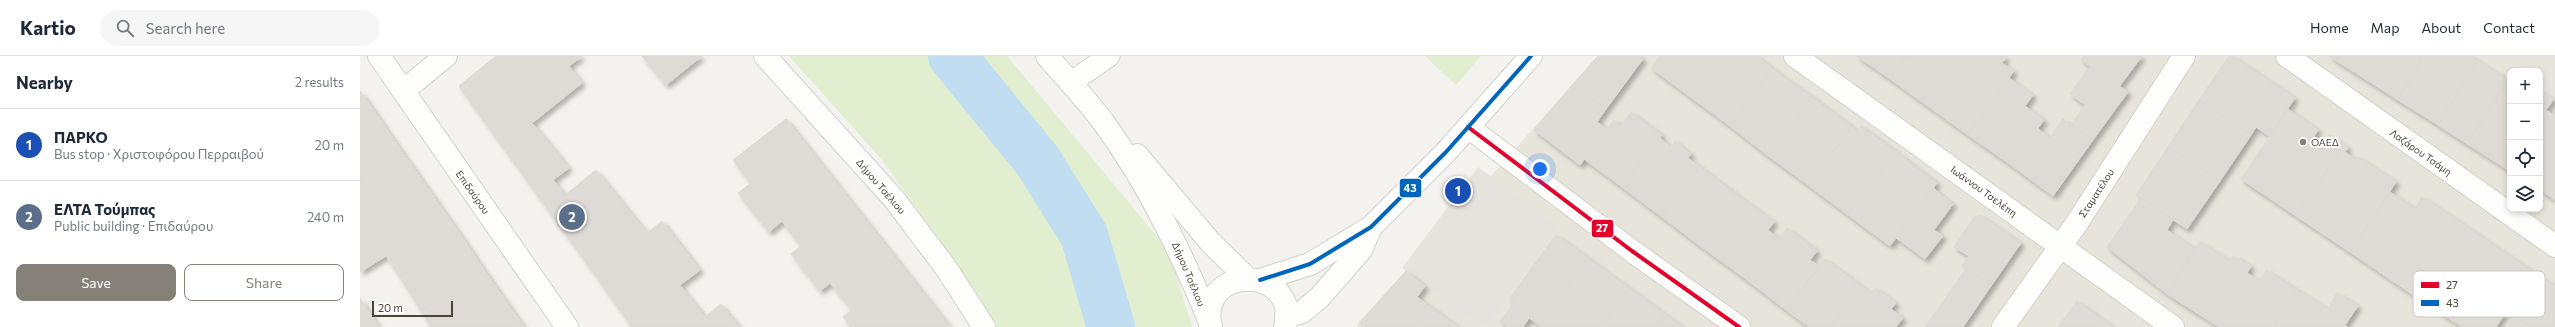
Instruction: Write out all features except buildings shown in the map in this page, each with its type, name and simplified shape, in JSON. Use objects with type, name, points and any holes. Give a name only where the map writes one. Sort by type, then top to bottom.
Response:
[{"type":"street","name":"Επιδαύρου","points":[[379,56],[566,327]]},
{"type":"street","points":[[403,91],[446,56]]},
{"type":"street","name":"Δήμου Τσέλιου","points":[[765,56],[894,199],[946,268],[984,327]]},
{"type":"street","name":"Δήμου Τσέλιου","points":[[1047,56],[1103,122],[1137,155],[1210,243],[1253,279],[1271,286],[1279,294],[1285,305],[1286,324]]},
{"type":"street","points":[[1070,83],[1109,56]]},
{"type":"street","points":[[1211,326],[1210,312],[1218,293],[1228,284],[1310,264],[1371,227],[1468,127],[1531,56]]},
{"type":"street","name":"Ιωάννου Τσελέπη","points":[[1794,56],[2173,327]]},
{"type":"street","name":"Σταματέλου","points":[[2003,327],[2061,247],[2184,56]]},
{"type":"street","name":"Λαζάρου Τσάμη","points":[[2287,56],[2555,246]]},
{"type":"street","name":"Δήμου Τσέλιου","points":[[1103,122],[1167,225],[1191,277],[1211,326]]},
{"type":"street","points":[[1468,127],[1632,251],[1739,327]]},
{"type":"street","points":[[1286,324],[1320,298],[1361,250],[1371,227]]},
{"type":"shaded area","points":[[1598,56],[2555,56],[2555,327],[1356,327]]},
{"type":"shaded area","points":[[1478,167],[1559,228],[1484,327],[1402,268]]},
{"type":"green space","points":[[789,56],[1007,56],[1169,251],[1192,327],[997,327],[978,295],[883,161]]},
{"type":"green space","points":[[1425,56],[1481,56],[1456,85]]},
{"type":"waterway","points":[[952,56],[1037,160],[1084,235],[1111,327]]},
{"type":"transit line","name":"43","points":[[1260,280],[1310,264],[1371,227],[1446,152],[1531,56]]},
{"type":"transit line","name":"27","points":[[1468,127],[1632,251],[1739,327]]},
{"type":"place","name":"ΟΑΕΔ","points":[[2303,142]]},
{"type":"place","name":"ΠΑΡΚΟ","points":[[1458,191]]},
{"type":"place","name":"ΕΛΤΑ Τούμπας","points":[[572,217]]}]
